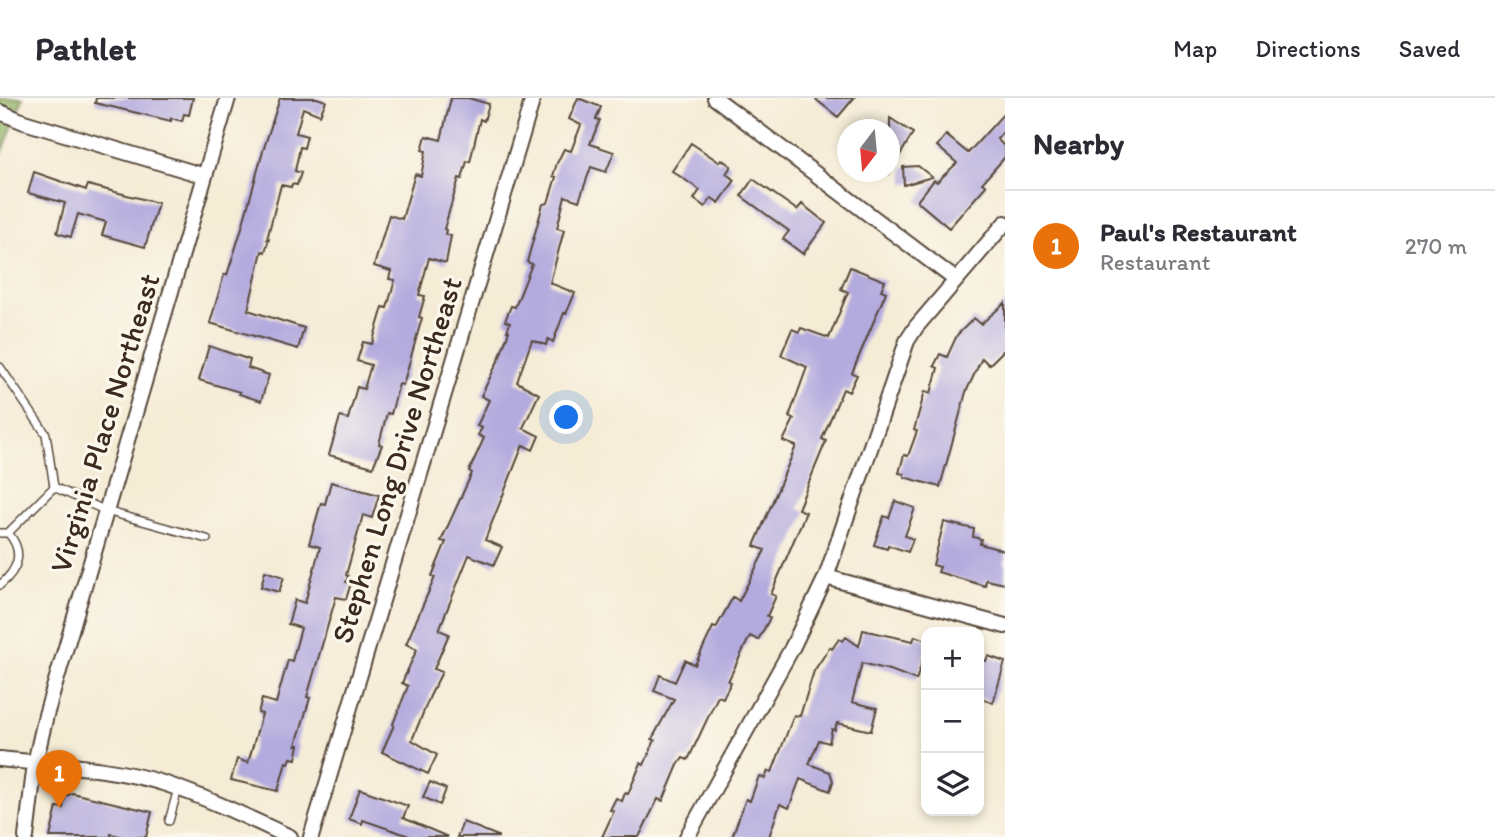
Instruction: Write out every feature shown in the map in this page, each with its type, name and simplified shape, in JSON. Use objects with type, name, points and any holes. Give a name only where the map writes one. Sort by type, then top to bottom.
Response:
[{"type":"street","name":"Virginia Place Northeast","points":[[26,837],[34,763],[46,715],[228,98]]},
{"type":"street","name":"Stephen Long Drive Northeast","points":[[311,837],[533,98]]},
{"type":"street","points":[[715,98],[956,280]]},
{"type":"street","points":[[0,112],[24,122],[205,176]]},
{"type":"street","points":[[687,837],[792,648],[826,577],[907,341],[1005,223]]},
{"type":"street","points":[[826,577],[1005,626]]},
{"type":"street","points":[[0,759],[108,771],[178,789],[209,800],[290,837]]},
{"type":"lane","points":[[0,367],[46,434],[54,487]]},
{"type":"lane","points":[[54,487],[106,511],[207,539]]},
{"type":"lane","points":[[0,585],[14,572],[19,556],[16,544],[4,533],[54,487]]},
{"type":"lane","points":[[169,821],[178,789]]},
{"type":"green space","points":[[0,98],[23,98],[0,159]]},
{"type":"building","points":[[96,98],[193,98],[189,115],[184,114],[182,121],[171,118],[171,121],[95,103]]},
{"type":"building","points":[[280,98],[317,98],[326,101],[320,115],[303,108],[296,133],[307,136],[304,148],[300,147],[295,171],[301,173],[297,185],[281,185],[269,239],[265,252],[262,251],[248,310],[304,328],[298,349],[210,323],[241,231]]},
{"type":"building","points":[[451,98],[468,98],[489,104],[484,121],[480,119],[470,162],[467,161],[462,179],[459,178],[444,229],[445,234],[451,236],[446,263],[429,258],[419,295],[425,296],[419,317],[422,318],[403,385],[399,384],[391,414],[387,413],[379,444],[382,445],[373,467],[329,455],[340,417],[348,419],[357,387],[364,389],[371,365],[357,361],[363,342],[372,344],[383,307],[387,308],[395,280],[389,279],[391,271],[374,266],[389,215],[402,219],[415,174],[421,176],[426,151],[422,150],[426,136],[441,140]]},
{"type":"building","points":[[578,98],[601,107],[596,119],[600,120],[590,144],[614,152],[606,172],[591,167],[579,201],[565,196],[557,228],[564,230],[550,283],[575,293],[553,342],[548,339],[546,345],[532,340],[517,382],[539,394],[523,428],[539,436],[533,450],[523,445],[485,540],[502,547],[494,565],[469,555],[439,630],[449,634],[434,669],[442,672],[412,740],[437,755],[428,774],[382,752],[408,686],[402,683],[417,649],[406,644],[435,577],[432,576],[446,542],[441,541],[472,473],[469,471],[484,438],[478,435],[482,428],[477,426],[489,400],[481,396],[509,331],[510,323],[505,321],[511,306],[515,307],[532,264],[527,262],[543,204],[548,203],[556,177],[553,176],[557,163],[564,149],[571,151],[581,125],[569,119]]},
{"type":"building","points":[[814,98],[854,98],[838,117]]},
{"type":"building","points":[[1005,112],[1005,130],[997,139],[1005,147],[1005,157],[982,183],[986,186],[949,228],[917,201],[934,180],[937,182],[957,163],[937,146],[946,135],[968,153]]},
{"type":"building","points":[[900,125],[913,133],[900,155]]},
{"type":"building","points":[[691,143],[719,162],[721,159],[731,166],[726,174],[735,180],[719,203],[712,198],[705,207],[694,199],[700,190],[672,171]]},
{"type":"building","points":[[918,166],[932,177],[904,185],[903,167]]},
{"type":"building","points":[[34,172],[86,190],[88,185],[158,203],[145,247],[102,235],[106,222],[78,214],[71,237],[57,233],[65,203],[28,193]]},
{"type":"building","points":[[753,179],[797,210],[802,204],[826,223],[803,254],[783,239],[789,231],[741,196]]},
{"type":"building","points":[[850,267],[885,281],[881,290],[886,292],[852,373],[857,375],[849,392],[843,389],[822,439],[826,441],[798,509],[806,512],[771,594],[776,596],[767,616],[770,618],[758,640],[750,636],[728,681],[731,682],[723,698],[718,696],[688,760],[683,758],[678,765],[663,801],[658,799],[639,837],[602,837],[614,811],[610,810],[616,798],[622,801],[625,793],[628,794],[641,763],[644,765],[655,740],[652,739],[674,699],[654,691],[660,675],[675,682],[685,660],[695,665],[713,627],[716,628],[733,597],[739,601],[765,550],[754,546],[796,446],[783,441],[794,419],[789,417],[807,367],[781,355],[792,329],[799,332],[801,328],[829,338],[848,292],[841,289]]},
{"type":"building","points":[[1005,303],[1005,349],[989,365],[982,358],[966,392],[940,487],[904,477],[904,474],[899,473],[904,455],[908,456],[917,431],[914,430],[925,391],[931,393],[938,368],[934,366],[940,354],[947,357],[957,335],[974,318],[981,324]]},
{"type":"building","points":[[209,346],[250,360],[248,368],[269,375],[261,401],[199,380]]},
{"type":"building","points":[[331,482],[379,495],[372,518],[363,515],[346,575],[346,582],[351,583],[346,599],[336,597],[307,697],[310,698],[296,745],[299,745],[296,759],[291,758],[289,763],[286,762],[278,791],[231,780],[237,759],[248,763],[262,714],[258,713],[262,699],[276,703],[288,660],[292,661],[301,628],[288,624],[295,600],[305,603],[320,547],[309,544],[321,503],[325,504]]},
{"type":"building","points":[[895,501],[915,508],[905,536],[913,539],[908,552],[888,545],[887,549],[874,545],[884,516],[889,518]]},
{"type":"building","points":[[944,522],[974,529],[973,537],[981,539],[980,544],[1005,551],[1005,584],[986,580],[985,586],[938,572],[940,567],[933,565]]},
{"type":"building","points":[[265,571],[284,577],[279,592],[261,587]]},
{"type":"building","points":[[863,630],[913,641],[915,636],[921,638],[921,666],[916,680],[862,663],[852,702],[877,708],[871,731],[837,723],[835,730],[832,729],[829,743],[819,740],[809,764],[830,772],[833,781],[830,791],[800,779],[789,808],[780,804],[769,837],[732,837],[746,799],[750,801],[759,776],[765,778],[768,771],[772,772],[794,715],[800,716],[814,671],[830,647],[832,649],[839,639],[843,641],[846,637],[859,646]]},
{"type":"building","points":[[988,656],[1005,662],[993,703],[984,699],[984,660]]},
{"type":"building","points":[[430,782],[446,789],[440,805],[423,797]]},
{"type":"building","points":[[360,789],[408,806],[403,818],[448,837],[412,837],[363,820],[362,824],[349,819]]},
{"type":"building","points":[[72,793],[152,812],[146,837],[111,834],[111,837],[50,837],[57,807],[63,808],[65,797]]},
{"type":"building","points":[[463,822],[498,836],[498,837],[457,837]]},
{"type":"place","name":"Paul's Restaurant","points":[[59,808]]}]
